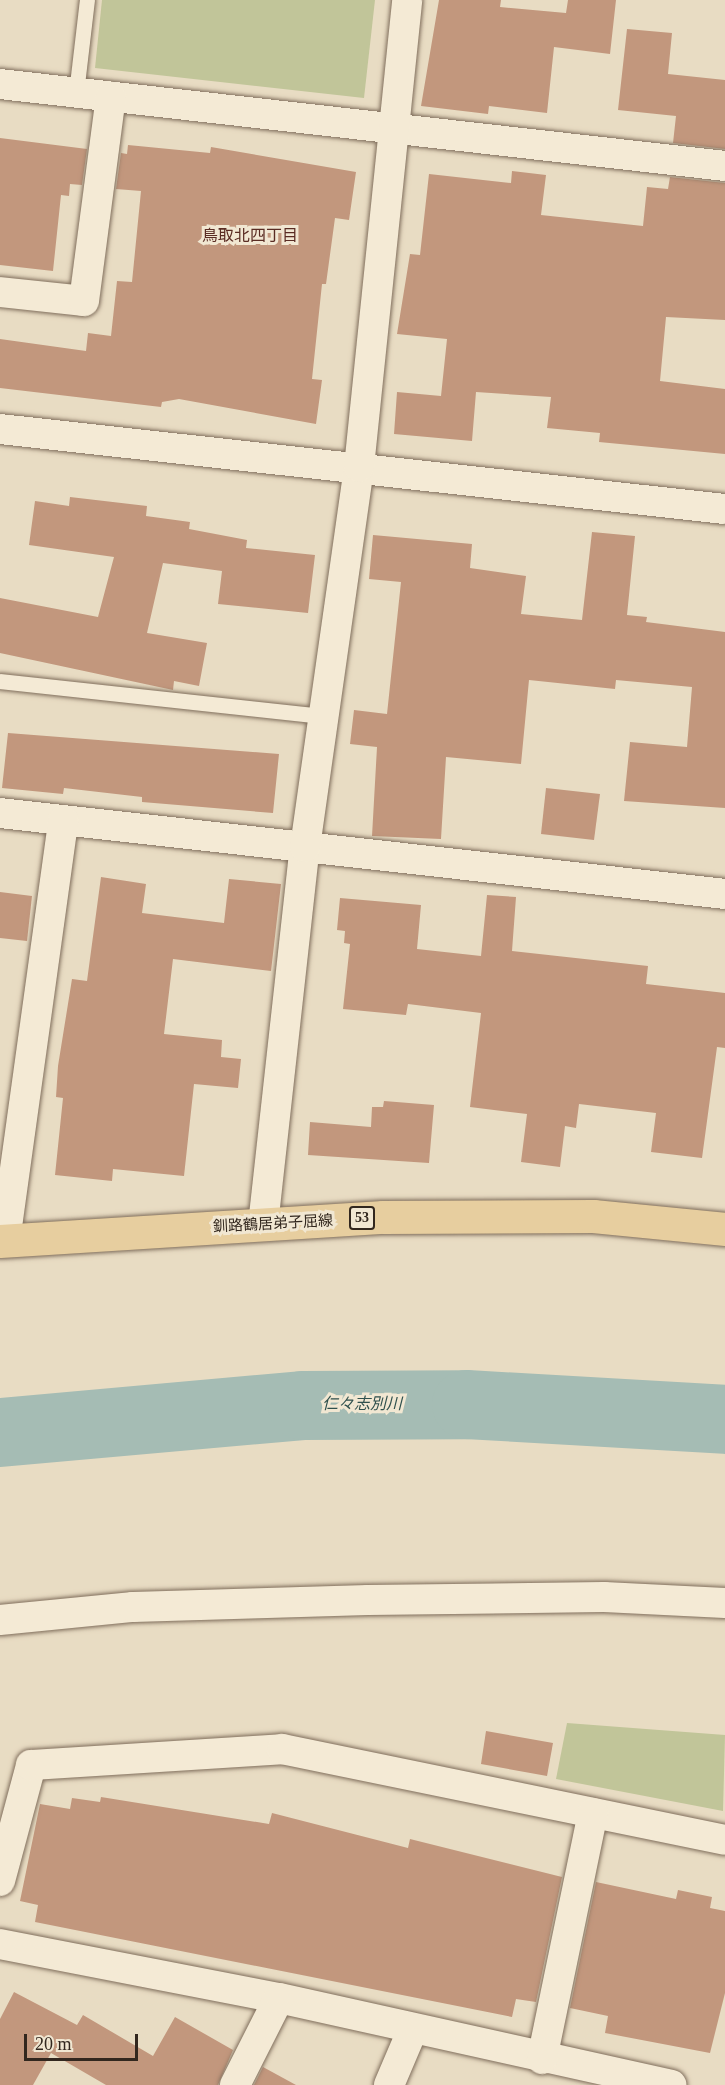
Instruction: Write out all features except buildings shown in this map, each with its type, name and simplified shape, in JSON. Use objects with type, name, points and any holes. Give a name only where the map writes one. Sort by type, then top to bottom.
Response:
[{"type":"main road","name":"釧路鶴居弟子屈線","points":[[2,1241],[383,1217],[593,1216],[725,1228]]},
{"type":"street","points":[[263,1225],[305,847],[359,467],[407,0]]},
{"type":"street","points":[[0,84],[725,166]]},
{"type":"street","points":[[0,291],[84,301],[111,97]]},
{"type":"street","points":[[0,429],[725,509]]},
{"type":"street","points":[[0,813],[725,894]]},
{"type":"street","points":[[2,1241],[63,821]]},
{"type":"street","points":[[0,1620],[133,1607],[368,1600],[604,1597],[725,1603]]},
{"type":"street","points":[[0,1881],[32,1765],[282,1749],[725,1840]]},
{"type":"street","points":[[542,2059],[593,1813]]},
{"type":"street","points":[[0,1944],[279,1998],[412,2031],[671,2085]]},
{"type":"street","points":[[235,2085],[279,1998]]},
{"type":"street","points":[[389,2085],[412,2031]]},
{"type":"lane","points":[[76,93],[87,0]]},
{"type":"lane","points":[[0,681],[324,717]]},
{"type":"green space","points":[[102,0],[375,0],[364,98],[95,68]]},
{"type":"green space","points":[[567,1723],[725,1735],[723,1811],[556,1779]]},
{"type":"waterway","name":"仁々志別川","points":[[0,1432],[302,1405],[466,1404],[725,1419]]},
{"type":"district","name":"鳥取北四丁目","points":[[250,236]]}]
